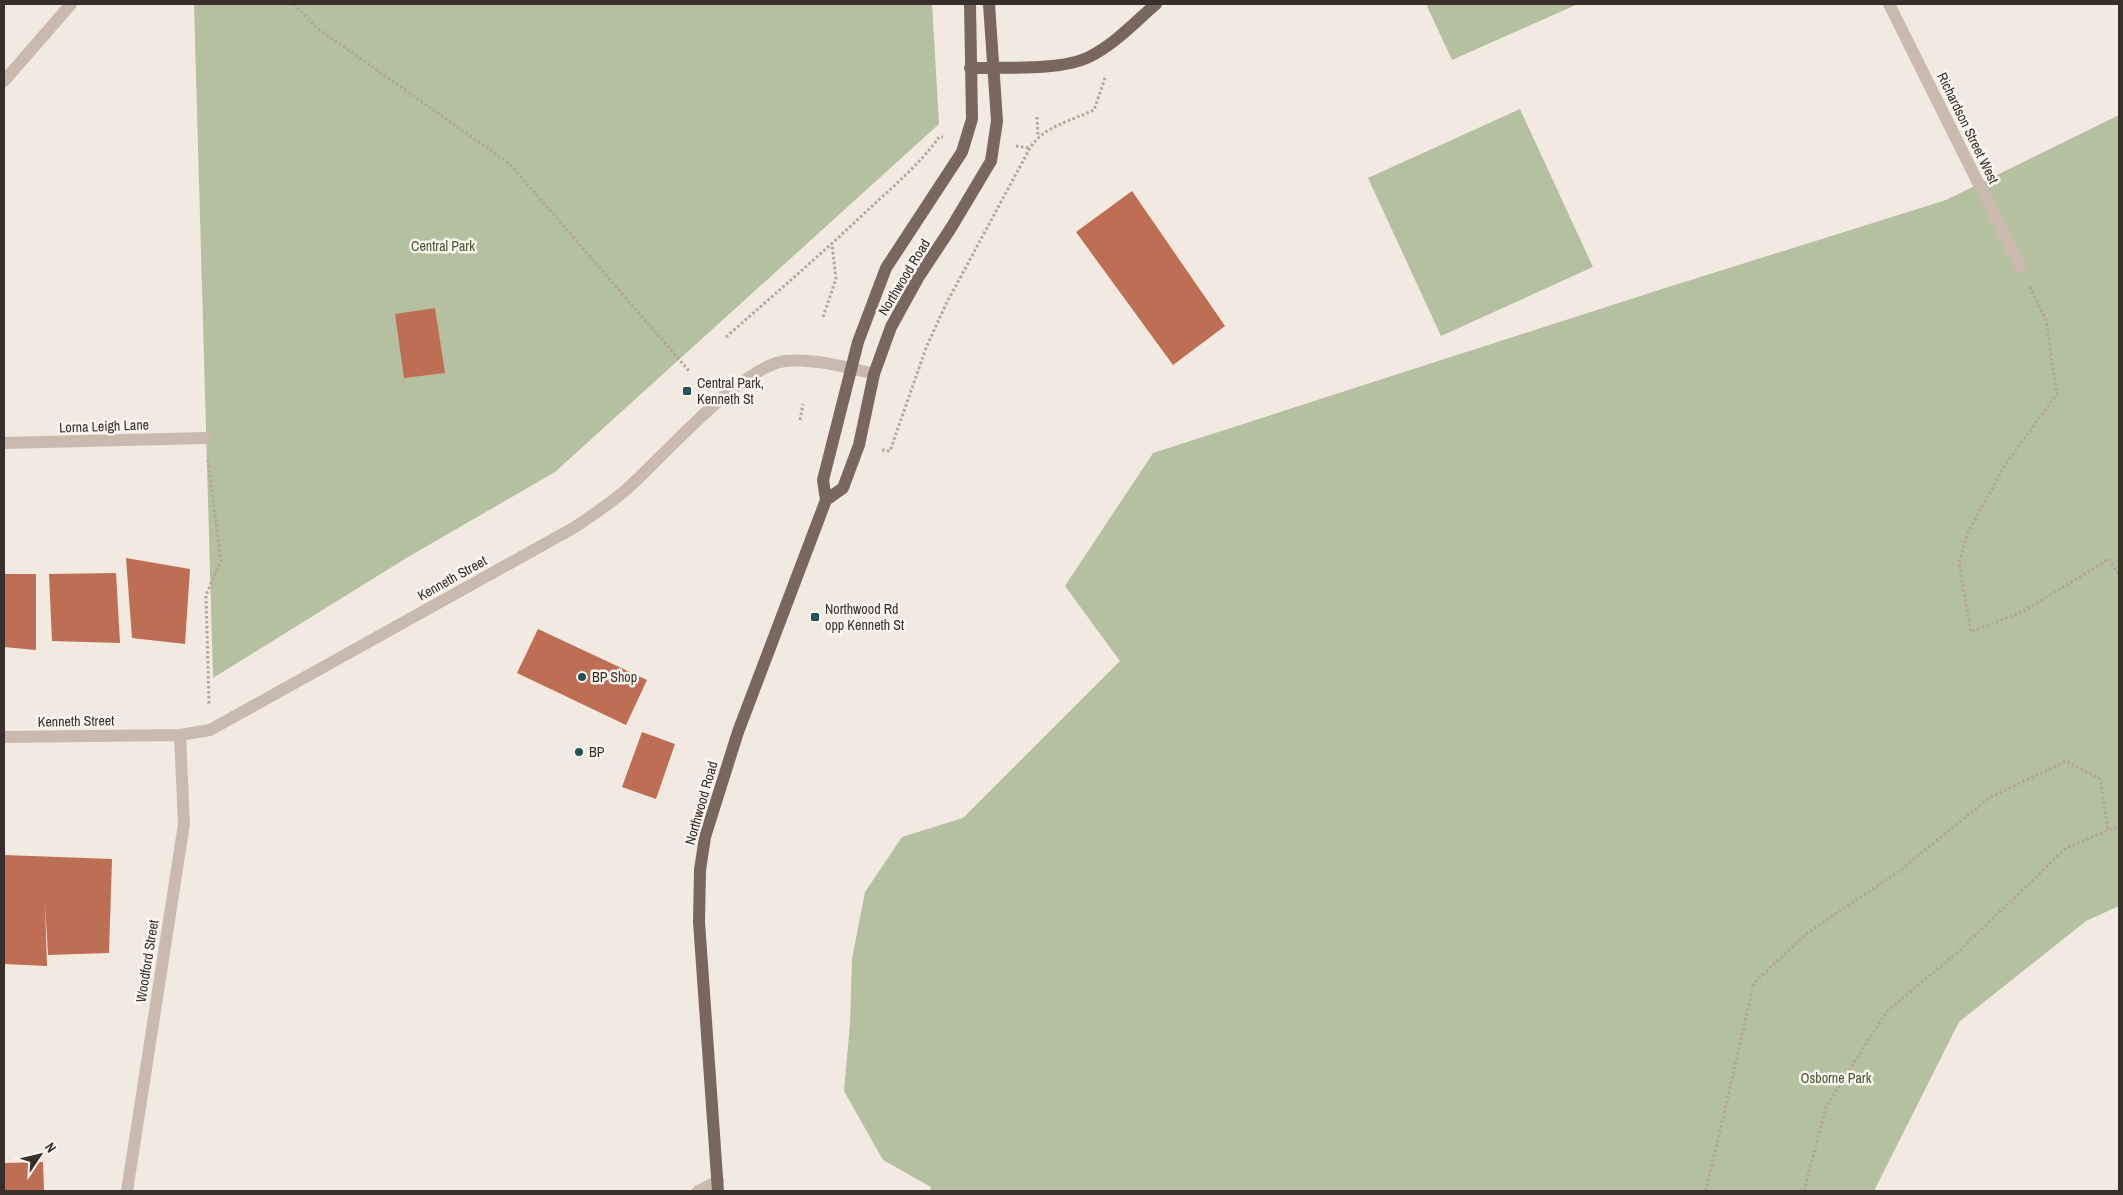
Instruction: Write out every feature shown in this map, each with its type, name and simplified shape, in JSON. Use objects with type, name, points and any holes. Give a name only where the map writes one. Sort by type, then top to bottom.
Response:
[{"type":"main road","name":"Northwood Road","points":[[718,1186],[699,922],[700,870],[705,837],[738,732],[826,500],[823,480],[858,342],[886,268],[962,152],[972,120],[970,4]]},
{"type":"main road","name":"Northwood Road","points":[[826,500],[843,488],[859,445],[874,374],[891,327],[918,278],[952,228],[990,161],[997,121],[989,4]]},
{"type":"main road","points":[[970,68],[1072,63],[1089,57],[1119,37],[1156,4]]},
{"type":"street","points":[[4,81],[71,4]]},
{"type":"street","name":"Richardson Street West","points":[[1889,4],[2020,266]]},
{"type":"street","name":"Kenneth Street","points":[[4,737],[180,734],[210,730],[575,527],[600,511],[626,490],[724,397],[748,377],[767,366],[802,360],[852,368],[874,374]]},
{"type":"street","name":"Lorna Leigh Lane","points":[[4,444],[205,438]]},
{"type":"street","name":"Woodford Street","points":[[127,1191],[184,824],[180,734]]},
{"type":"street","points":[[698,1191],[718,1186]]},
{"type":"path","points":[[294,4],[317,28],[510,164],[689,371]]},
{"type":"path","points":[[890,452],[926,348],[946,304],[1030,148],[1038,136],[1050,128],[1094,110],[1099,94]]},
{"type":"path","points":[[1037,117],[1038,136]]},
{"type":"path","points":[[726,336],[832,244],[930,150],[939,137]]},
{"type":"path","points":[[1016,146],[1030,148]]},
{"type":"path","points":[[823,317],[836,279],[832,244]]},
{"type":"path","points":[[2020,266],[2046,320],[2057,394],[2007,462],[1968,532],[1959,563],[1971,632],[2022,612],[2108,559],[2119,574]]},
{"type":"path","points":[[800,420],[803,404]]},
{"type":"path","points":[[205,438],[221,560],[206,595],[210,730]]},
{"type":"path","points":[[1706,1191],[1754,983],[1806,934],[1898,872],[1988,798],[2066,761],[2100,779],[2108,831]]},
{"type":"path","points":[[1804,1191],[1826,1107],[1887,1011],[1957,953],[2066,848],[2119,826]]},
{"type":"green space","name":"Central Park","points":[[194,4],[932,4],[939,124],[555,472],[408,557],[213,678]]},
{"type":"green space","points":[[1426,4],[1578,4],[1452,60]]},
{"type":"green space","points":[[1520,109],[1593,267],[1441,336],[1368,178]]},
{"type":"green space","name":"Osborne Park","points":[[2119,115],[2119,906],[2086,921],[1959,1022],[1874,1191],[930,1191],[931,1187],[883,1160],[844,1091],[850,1024],[852,959],[865,892],[902,837],[963,818],[1120,661],[1065,586],[1153,453],[1662,289],[1946,200]]},
{"type":"building","points":[[1132,191],[1225,326],[1173,365],[1076,232]]},
{"type":"building","points":[[435,308],[445,373],[404,378],[395,314]]},
{"type":"building","points":[[126,558],[190,569],[185,644],[132,638]]},
{"type":"building","points":[[116,573],[120,643],[52,641],[49,574]]},
{"type":"building","points":[[4,574],[36,574],[36,650],[4,647]]},
{"type":"building","name":"BP Shop","points":[[538,629],[647,680],[626,725],[517,673]]},
{"type":"building","points":[[642,732],[675,744],[656,799],[622,787]]},
{"type":"building","points":[[4,855],[112,859],[109,953],[48,955],[45,904],[47,966],[4,964]]},
{"type":"building","points":[[43,1162],[44,1191],[4,1191],[4,1163]]},
{"type":"place","name":"Central Park, Kenneth St","points":[[687,391]]},
{"type":"place","name":"Northwood Rd opp Kenneth St","points":[[815,617]]},
{"type":"place","name":"BP Shop","points":[[582,677]]},
{"type":"place","name":"BP","points":[[579,752]]}]
